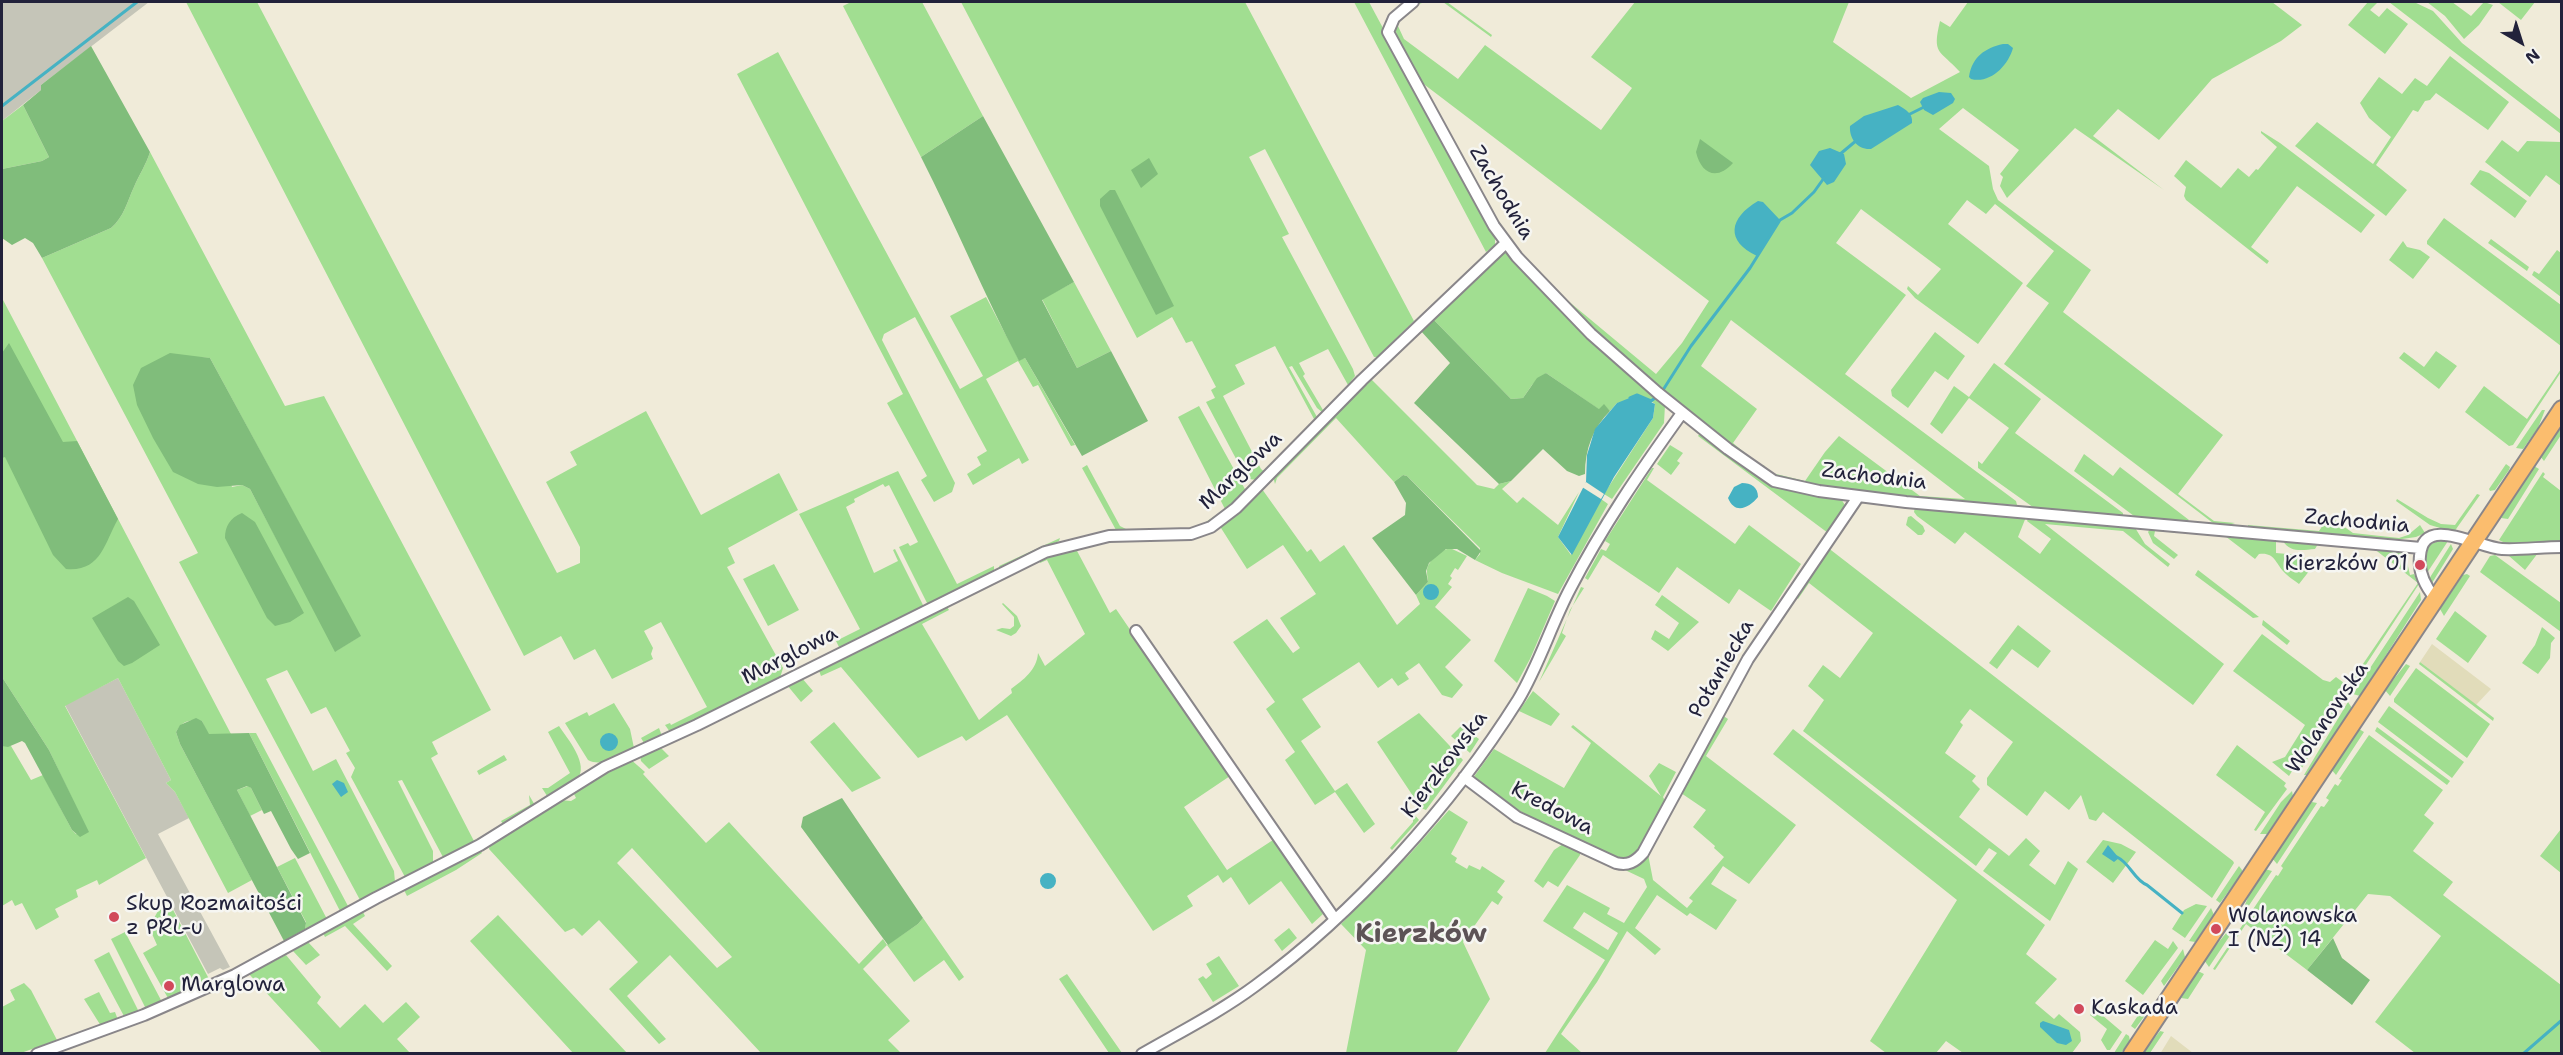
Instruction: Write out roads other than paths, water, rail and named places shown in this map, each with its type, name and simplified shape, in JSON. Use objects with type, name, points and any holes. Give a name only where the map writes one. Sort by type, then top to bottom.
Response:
[{"type":"main road","name":"Wolanowska","points":[[2132,1053],[2562,409]]},
{"type":"street","name":"Zachodnia","points":[[1413,2],[1394,18],[1388,32],[1435,121],[1506,243],[1591,334],[1682,413],[1774,481],[1795,487],[1858,497],[2421,548],[2429,538],[2440,534],[2502,549],[2562,547]]},
{"type":"street","name":"Marglowa","points":[[37,1053],[134,1019],[227,979],[376,897],[480,845],[614,763],[697,725],[1046,552],[1109,536],[1191,534],[1211,528],[1236,508],[1362,380],[1506,243]]},
{"type":"street","name":"Kierzkowska","points":[[1142,1053],[1250,989],[1334,918],[1410,842],[1464,777],[1526,685],[1564,600],[1617,507],[1682,413]]},
{"type":"street","name":"Połaniecka","points":[[1628,864],[1643,852],[1748,659],[1858,497]]},
{"type":"street","points":[[2421,548],[2419,559],[2422,578],[2435,598]]},
{"type":"street","points":[[1136,631],[1334,918]]},
{"type":"street","name":"Kredowa","points":[[1464,777],[1517,817],[1616,863],[1628,864]]},
{"type":"water","points":[[2008,44],[2013,48],[2003,67],[1985,79],[1971,79],[1969,77],[1973,64],[1980,54]]},
{"type":"water","points":[[1939,92],[1951,93],[1955,99],[1953,103],[1933,115],[1924,110],[1920,102],[1923,98]]},
{"type":"water","points":[[1898,105],[1910,114],[1912,123],[1871,149],[1862,148],[1855,143],[1850,126],[1864,116]]},
{"type":"water","points":[[1830,148],[1844,154],[1846,164],[1834,182],[1827,185],[1810,165],[1819,151]]},
{"type":"water","points":[[1758,201],[1763,202],[1780,220],[1757,256],[1740,243],[1735,229],[1741,215]]},
{"type":"water","points":[[1637,395],[1655,404],[1653,418],[1614,477],[1572,555],[1558,537],[1586,482],[1587,455],[1595,429],[1617,403]]},
{"type":"water","points":[[1742,483],[1753,486],[1758,497],[1746,507],[1738,508],[1734,507],[1728,498],[1734,487]]},
{"type":"water","points":[[1428,584],[1434,584],[1439,592],[1437,598],[1428,600],[1423,595],[1423,589]]},
{"type":"water","points":[[609,733],[615,736],[618,742],[615,748],[609,751],[603,748],[600,742],[603,736]]},
{"type":"water","points":[[337,780],[344,783],[348,792],[341,797],[332,784]]},
{"type":"water","points":[[2108,845],[2119,858],[2114,862],[2102,854]]},
{"type":"water","points":[[1048,873],[1054,875],[1056,881],[1054,887],[1048,889],[1042,887],[1040,881],[1042,875]]},
{"type":"water","points":[[2043,1021],[2069,1030],[2072,1041],[2066,1045],[2057,1043],[2040,1027]]},
{"type":"waterway","points":[[2,106],[137,2]]},
{"type":"waterway","points":[[1908,115],[1924,107]]},
{"type":"waterway","points":[[1839,155],[1857,140]]},
{"type":"waterway","points":[[1663,390],[1691,346],[1750,268],[1780,220],[1792,213],[1814,192],[1824,178]]},
{"type":"waterway","points":[[1630,398],[1637,395],[1651,401],[1655,398]]},
{"type":"waterway","points":[[2117,857],[2143,883],[2182,913]]},
{"type":"waterway","points":[[2523,1054],[2562,1020]]},
{"type":"place","name":"Kierzków 01","points":[[2420,565]]},
{"type":"place","name":"Skup Rozmaitości z PRL-u","points":[[114,917]]},
{"type":"place","name":"Wolanowska I (NŻ) 14","points":[[2216,929]]},
{"type":"place","name":"Marglowa","points":[[169,986]]},
{"type":"place","name":"Kaskada","points":[[2079,1009]]},
{"type":"district","name":"Kierzków","points":[[1421,935]]}]
